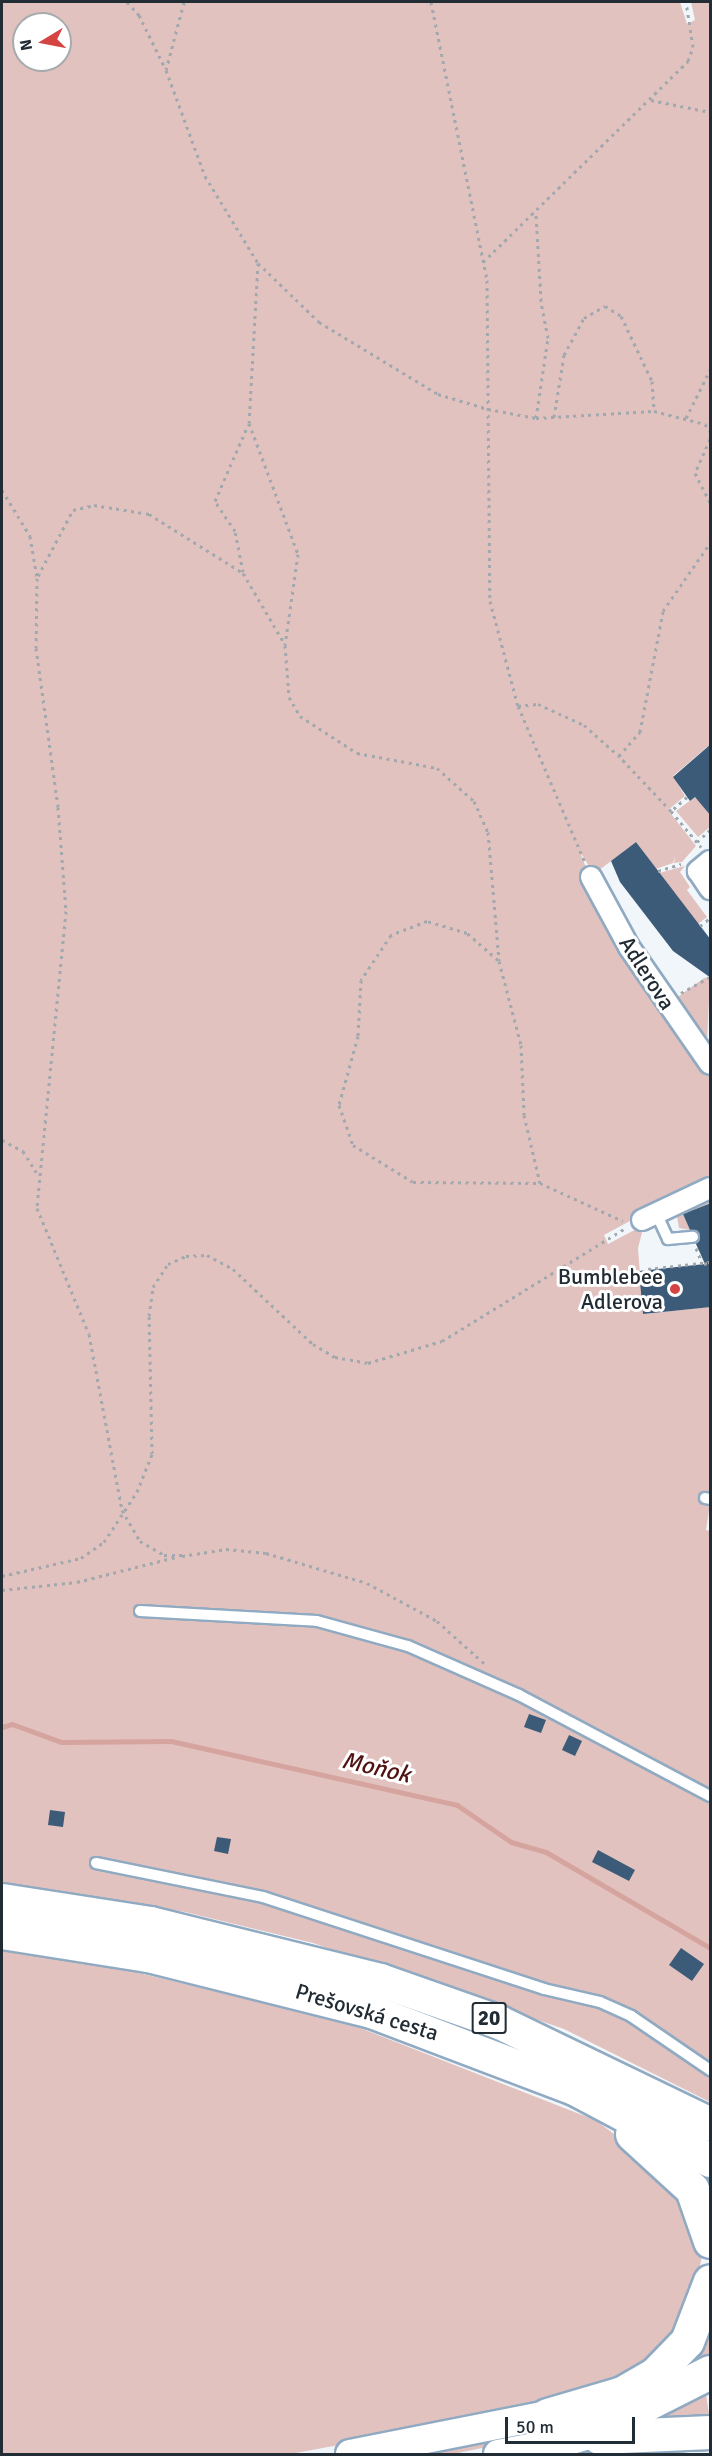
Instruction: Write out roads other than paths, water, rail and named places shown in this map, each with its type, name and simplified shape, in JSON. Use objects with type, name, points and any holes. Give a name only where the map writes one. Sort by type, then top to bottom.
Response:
[{"type":"highway","name":"Prešovská cesta","points":[[2,1900],[150,1923],[380,1980],[500,2022],[598,2065],[711,2124]]},
{"type":"highway","name":"Prešovská cesta","points":[[2,1932],[251,1978],[458,2040],[574,2088],[711,2160]]},
{"type":"highway","points":[[574,2088],[676,2169],[692,2189],[711,2241]]},
{"type":"highway","points":[[546,2430],[655,2374],[687,2341],[711,2281]]},
{"type":"highway","points":[[546,2430],[595,2430],[697,2379]]},
{"type":"highway","points":[[546,2430],[611,2435],[711,2432]]},
{"type":"street","points":[[707,855],[698,871],[711,889]]},
{"type":"street","name":"Adlerova","points":[[591,877],[667,1003],[711,1064]]},
{"type":"street","points":[[643,1219],[711,1188]]},
{"type":"street","points":[[350,2454],[546,2430]]},
{"type":"street","points":[[498,2454],[546,2430]]},
{"type":"lane","points":[[643,1219],[668,1239],[694,1240]]},
{"type":"lane","points":[[140,1611],[317,1622],[408,1646],[519,1695],[711,1796]]},
{"type":"lane","points":[[96,1863],[263,1898],[544,1989],[600,2002],[631,2016],[711,2070]]},
{"type":"waterway","name":"Moňok","points":[[2,1727],[12,1724],[61,1742],[171,1741],[457,1805],[511,1842],[546,1852],[710,1948]]},
{"type":"place","name":"Bumblebee Adlerova","points":[[675,1289]]}]
